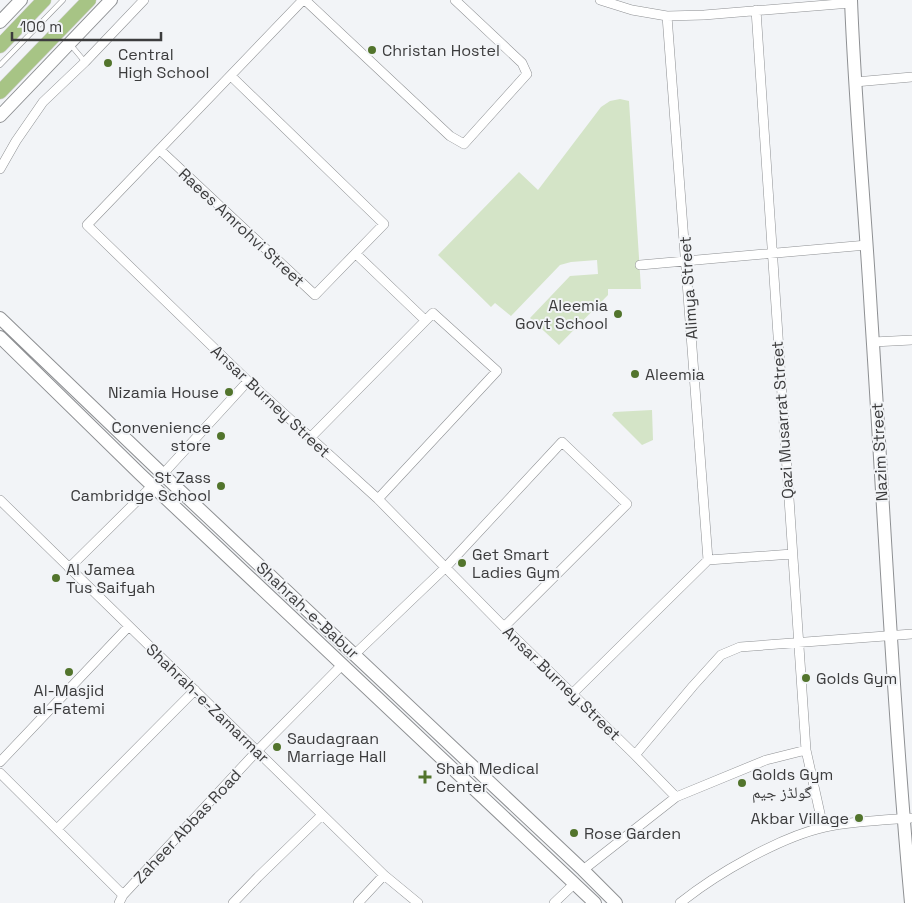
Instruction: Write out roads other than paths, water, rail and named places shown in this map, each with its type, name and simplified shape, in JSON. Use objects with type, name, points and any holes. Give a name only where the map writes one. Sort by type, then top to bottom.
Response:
[{"type":"main road","points":[[0,22],[21,0]]},
{"type":"main road","points":[[0,46],[44,0]]},
{"type":"main road","points":[[0,92],[89,0]]},
{"type":"main road","points":[[0,116],[111,0]]},
{"type":"main road","name":"Nazim Street","points":[[851,1],[890,636],[908,818],[911,903]]},
{"type":"main road","name":"Shahrah-e-Babur","points":[[0,318],[616,903]]},
{"type":"main road","name":"Shahrah-e-Babur","points":[[0,337],[342,666],[595,903]]},
{"type":"main road","points":[[314,639],[327,628]]},
{"type":"street","points":[[0,169],[16,141],[43,102],[85,62],[144,0]]},
{"type":"street","points":[[304,0],[450,136],[464,144],[527,74],[522,63],[455,0]]},
{"type":"street","name":"Ansar Burney Street","points":[[304,0],[87,225],[248,382],[378,499],[676,797]]},
{"type":"street","points":[[600,0],[632,10],[668,16],[704,15],[851,1]]},
{"type":"street","name":"Qazi Musarrat Street","points":[[756,10],[797,642],[806,750],[823,827]]},
{"type":"street","name":"Alimya Street","points":[[668,16],[708,560]]},
{"type":"street","name":"Raees Amrohvi Street","points":[[160,150],[315,295],[356,254],[384,224],[231,76]]},
{"type":"street","points":[[855,82],[912,78]]},
{"type":"street","points":[[640,266],[866,245]]},
{"type":"street","points":[[356,254],[425,320]]},
{"type":"street","points":[[310,438],[433,313],[497,372],[378,499]]},
{"type":"street","points":[[873,342],[912,340]]},
{"type":"street","points":[[163,474],[248,382]]},
{"type":"street","points":[[355,654],[446,567],[562,442],[627,504],[504,627]]},
{"type":"street","points":[[69,568],[153,485]]},
{"type":"street","name":"Shahrah-e-Zamarmar","points":[[0,500],[384,875],[418,903]]},
{"type":"street","points":[[572,694],[708,560],[792,554]]},
{"type":"street","points":[[0,762],[129,626]]},
{"type":"street","points":[[635,755],[721,655],[740,647],[912,634]]},
{"type":"street","name":"Zaheer Abbas Road","points":[[121,899],[258,752],[342,666]]},
{"type":"street","points":[[57,829],[195,690]]},
{"type":"street","points":[[583,870],[676,797],[766,760],[806,750]]},
{"type":"street","points":[[0,773],[57,829],[121,899]]},
{"type":"street","points":[[233,903],[322,815]]},
{"type":"street","points":[[680,903],[748,858],[795,837],[823,827],[854,822],[908,818]]},
{"type":"street","points":[[358,903],[384,875]]},
{"type":"street","points":[[554,903],[575,883]]},
{"type":"lane","points":[[0,65],[63,0]]},
{"type":"lane","points":[[70,43],[85,62]]},
{"type":"place","name":"Christan Hostel","points":[[372,50]]},
{"type":"place","name":"Central High School","points":[[108,63]]},
{"type":"place","name":"Aleemia Govt School","points":[[618,314]]},
{"type":"place","name":"Aleemia","points":[[635,374]]},
{"type":"place","name":"Nizamia House","points":[[229,392]]},
{"type":"place","name":"Convenience store","points":[[221,436]]},
{"type":"place","name":"St Zass Cambridge School","points":[[221,486]]},
{"type":"place","name":"Get Smart Ladies Gym","points":[[462,563]]},
{"type":"place","name":"Al Jamea Tus Saifyah","points":[[56,578]]},
{"type":"place","name":"Al-Masjid al-Fatemi","points":[[69,672]]},
{"type":"place","name":"Golds Gym","points":[[806,678]]},
{"type":"place","name":"Saudagraan Marriage Hall","points":[[277,747]]},
{"type":"place","name":"Shah Medical Center","points":[[425,777]]},
{"type":"place","name":"Golds Gym گولڈز جیم","points":[[742,783]]},
{"type":"place","name":"Akbar Village","points":[[859,818]]},
{"type":"place","name":"Rose Garden","points":[[574,833]]}]
